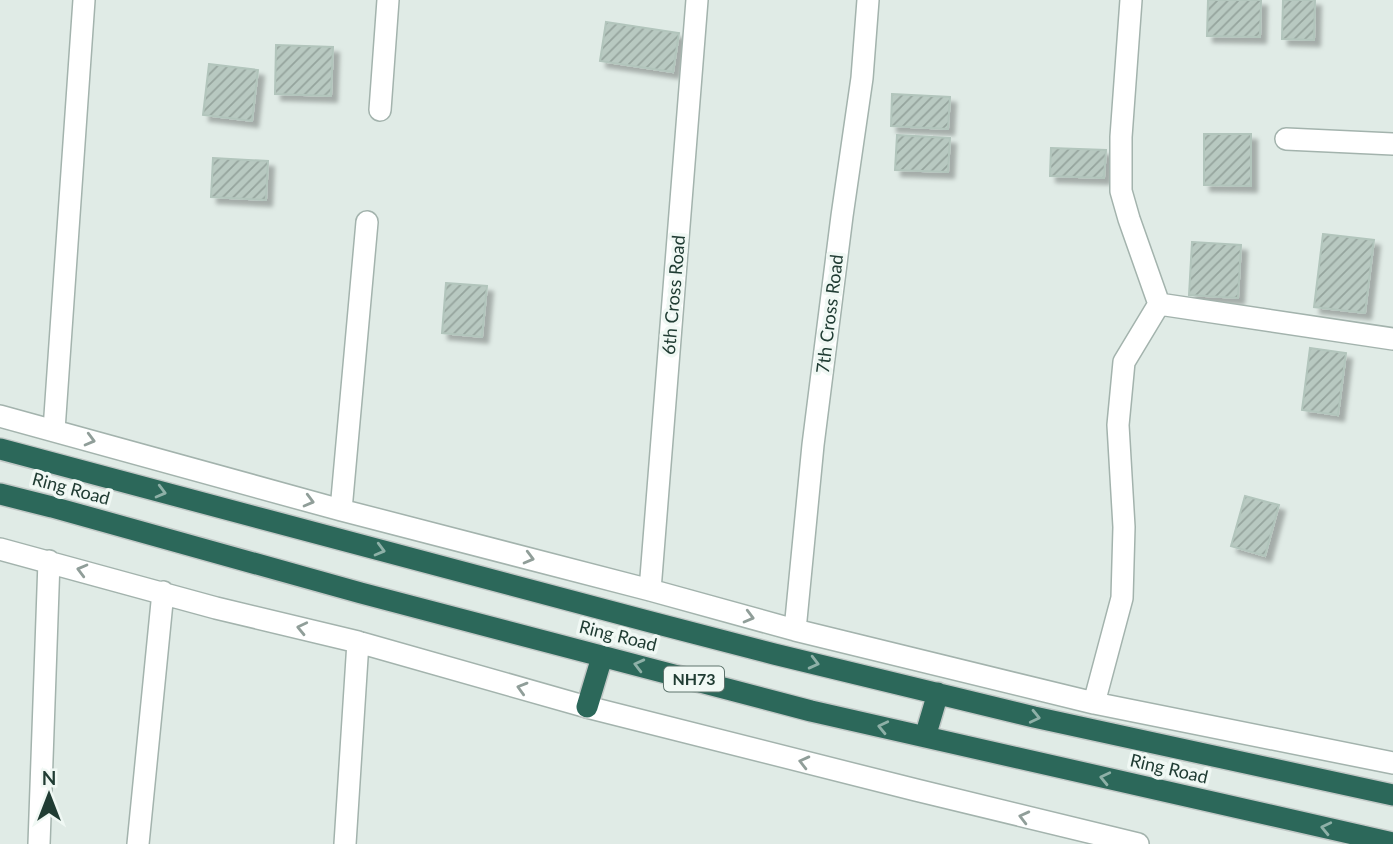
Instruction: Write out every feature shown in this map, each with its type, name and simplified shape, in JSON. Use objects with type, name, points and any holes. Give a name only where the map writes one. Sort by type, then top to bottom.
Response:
[{"type":"highway","name":"Ring Road","points":[[0,449],[660,625],[1034,717],[1393,795]]},
{"type":"highway","name":"Ring Road","points":[[0,494],[811,711],[1393,843]]},
{"type":"highway","points":[[587,707],[602,657]]},
{"type":"highway","points":[[925,737],[938,693]]},
{"type":"street","points":[[54,430],[84,0]]},
{"type":"street","points":[[380,110],[388,0]]},
{"type":"street","name":"6th Cross Road","points":[[650,590],[697,0]]},
{"type":"street","name":"7th Cross Road","points":[[796,629],[813,445],[862,78],[868,0]]},
{"type":"street","points":[[1131,0],[1121,137],[1121,191],[1159,304]]},
{"type":"street","points":[[1286,139],[1393,144]]},
{"type":"street","points":[[341,510],[367,222]]},
{"type":"street","points":[[1094,703],[1122,598],[1124,527],[1118,425],[1124,362],[1159,304]]},
{"type":"street","points":[[1159,304],[1393,339]]},
{"type":"street","points":[[0,416],[341,510],[796,629],[1094,703],[1393,763]]},
{"type":"street","points":[[0,549],[216,608],[358,642],[587,707],[1138,844]]},
{"type":"street","points":[[39,844],[49,561]]},
{"type":"street","points":[[138,844],[163,592]]},
{"type":"street","points":[[345,844],[358,642]]},
{"type":"building","points":[[1208,0],[1261,0],[1260,37],[1207,36]]},
{"type":"building","points":[[1283,0],[1315,0],[1314,40],[1282,39]]},
{"type":"building","points":[[606,22],[679,33],[673,72],[600,61]]},
{"type":"building","points":[[276,45],[333,47],[331,96],[275,94]]},
{"type":"building","points":[[209,64],[258,70],[252,121],[203,115]]},
{"type":"building","points":[[892,94],[950,97],[948,129],[891,126]]},
{"type":"building","points":[[1204,134],[1251,134],[1251,186],[1204,185]]},
{"type":"building","points":[[897,135],[950,138],[948,172],[895,170]]},
{"type":"building","points":[[1051,148],[1106,150],[1104,178],[1050,176]]},
{"type":"building","points":[[213,158],[268,161],[266,200],[211,197]]},
{"type":"building","points":[[1323,234],[1374,240],[1365,313],[1314,307]]},
{"type":"building","points":[[1192,242],[1241,245],[1238,298],[1189,295]]},
{"type":"building","points":[[446,283],[487,286],[482,337],[442,333]]},
{"type":"building","points":[[1310,348],[1346,353],[1338,415],[1302,410]]},
{"type":"building","points":[[1245,496],[1279,505],[1265,556],[1231,546]]}]
